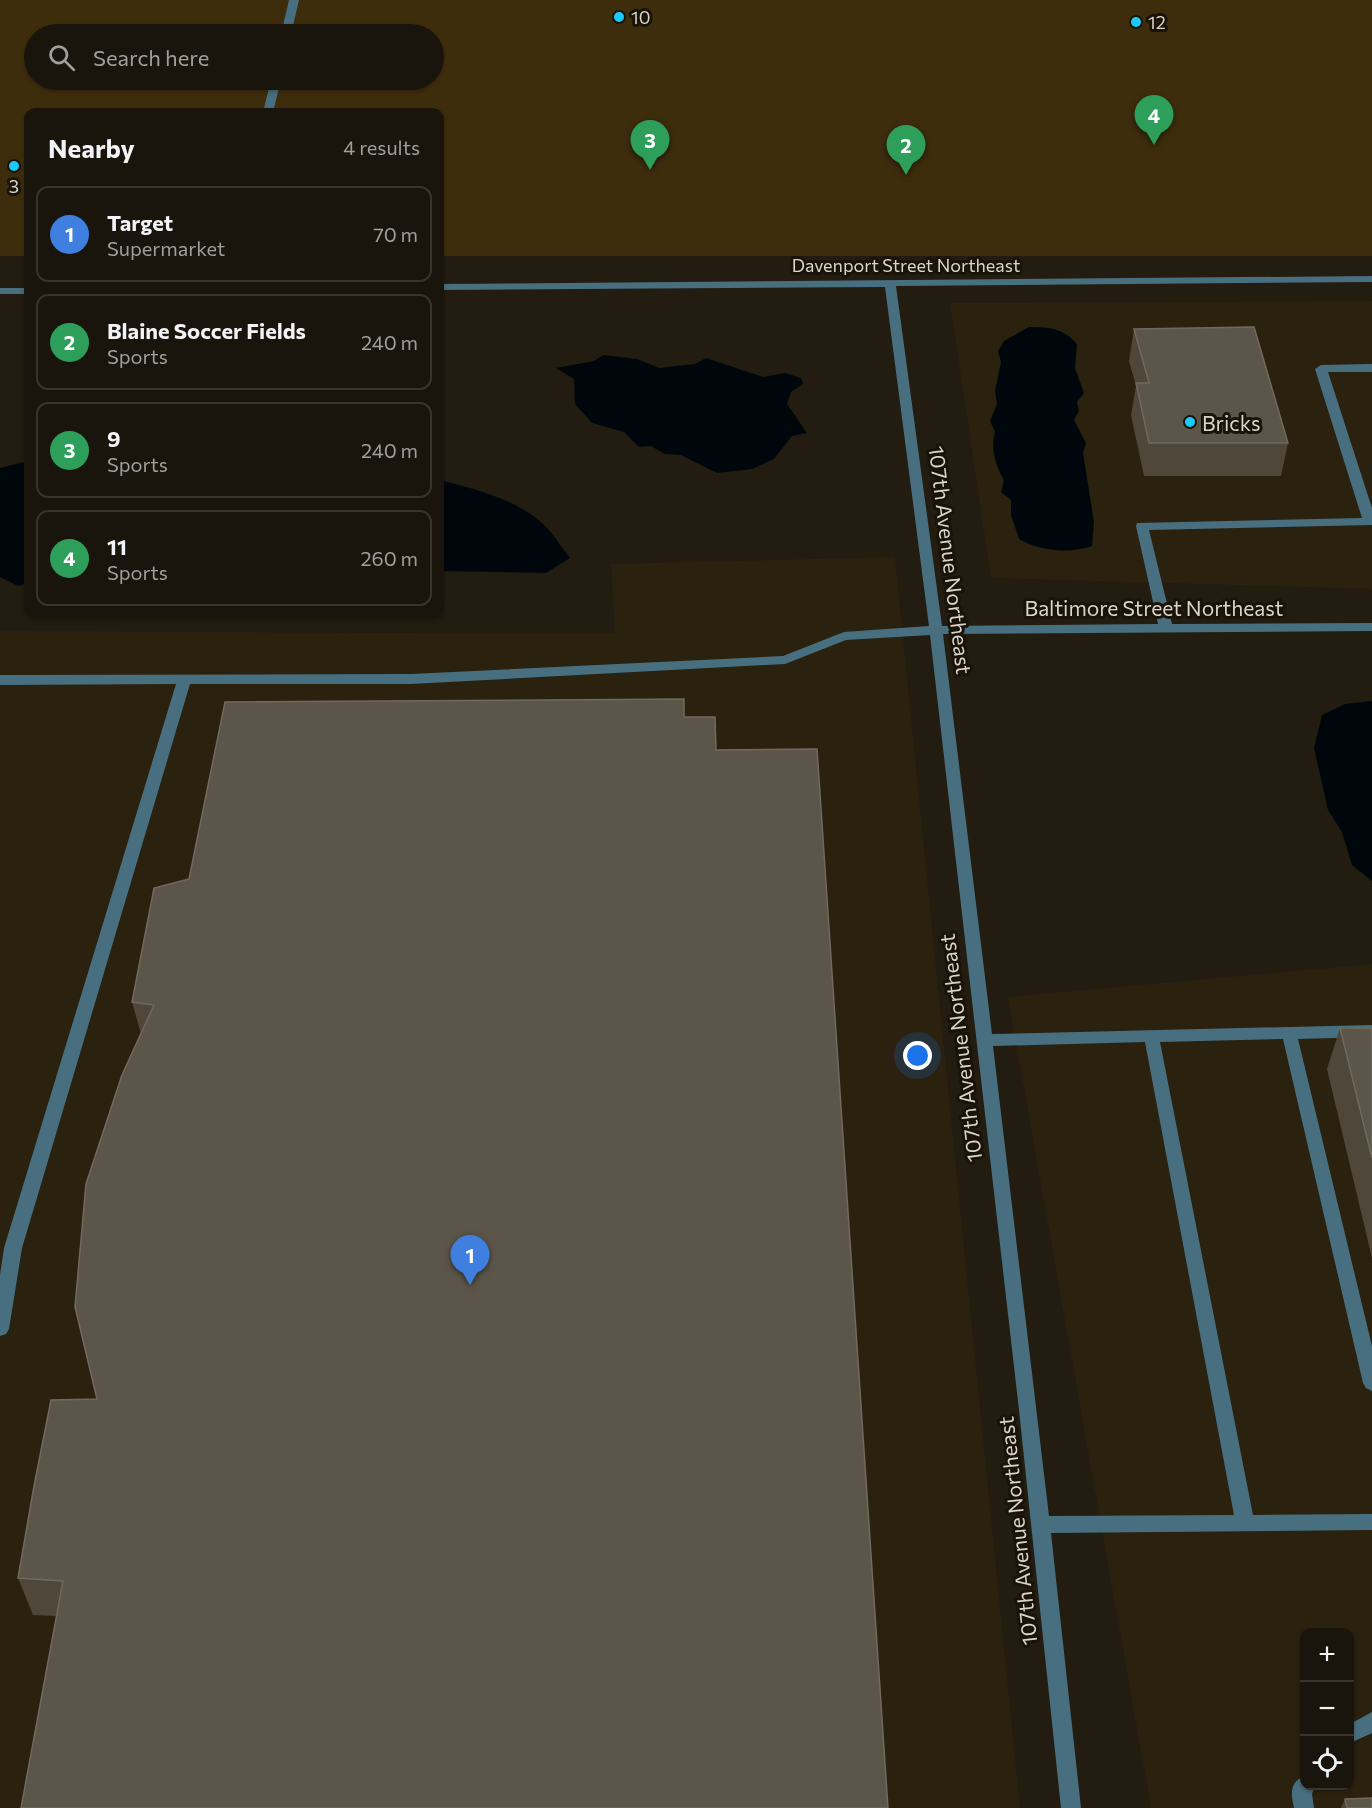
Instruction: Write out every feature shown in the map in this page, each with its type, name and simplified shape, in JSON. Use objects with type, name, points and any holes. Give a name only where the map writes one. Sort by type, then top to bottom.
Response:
[{"type":"street","points":[[288,24],[294,0]]},
{"type":"street","points":[[269,108],[274,90]]},
{"type":"street","name":"Davenport Street Northeast","points":[[444,287],[1372,279]]},
{"type":"street","name":"107th Avenue Northeast","points":[[890,283],[936,630],[1071,1808]]},
{"type":"street","points":[[0,291],[24,291]]},
{"type":"street","points":[[1166,627],[1142,526],[1371,522],[1321,369],[1372,368]]},
{"type":"street","name":"Baltimore Street Northeast","points":[[0,680],[411,679],[785,660],[844,636],[936,630],[1372,627]]},
{"type":"street","points":[[0,1329],[13,1248],[184,680]]},
{"type":"street","points":[[983,1040],[1372,1030]]},
{"type":"street","points":[[1288,1032],[1372,1383]]},
{"type":"street","points":[[1151,1035],[1245,1523]]},
{"type":"street","points":[[1040,1525],[1372,1522]]},
{"type":"street","points":[[1354,1732],[1372,1722]]},
{"type":"street","points":[[1302,1790],[1304,1808]]},
{"type":"shaded area","points":[[0,0],[1372,0],[1372,256],[444,256],[444,108],[24,108],[24,256],[0,256]]},
{"type":"shaded area","points":[[1372,301],[1372,589],[991,578],[950,303]]},
{"type":"shaded area","points":[[1029,327],[1056,330],[1067,335],[1077,344],[1075,368],[1084,393],[1077,402],[1079,411],[1074,420],[1086,443],[1083,453],[1094,522],[1092,546],[1074,550],[1055,550],[1045,549],[1019,539],[1011,515],[1011,500],[1001,492],[1004,480],[995,457],[993,444],[995,432],[990,421],[997,404],[995,391],[1001,362],[998,351],[1004,341]]},
{"type":"shaded area","points":[[603,355],[637,359],[659,368],[695,364],[706,358],[763,377],[785,373],[801,378],[803,384],[791,392],[787,404],[807,433],[792,436],[774,459],[752,469],[717,473],[681,455],[665,454],[651,446],[639,447],[624,432],[592,423],[575,404],[574,379],[556,368],[594,361]]},
{"type":"shaded area","points":[[24,462],[24,584],[18,586],[0,577],[0,468]]},
{"type":"shaded area","points":[[444,481],[499,498],[539,520],[570,558],[546,573],[444,571]]},
{"type":"shaded area","points":[[895,557],[1020,1808],[0,1808],[0,631],[615,634],[611,564]]},
{"type":"shaded area","points":[[1372,701],[1372,881],[1352,865],[1342,832],[1328,810],[1314,748],[1322,715],[1345,704]]},
{"type":"shaded area","points":[[1372,964],[1372,1808],[1151,1808],[1008,997]]},
{"type":"building","name":"Bricks","points":[[1254,327],[1288,443],[1149,443],[1136,383],[1149,383],[1134,329]]},
{"type":"building","points":[[684,699],[684,717],[715,717],[716,750],[817,749],[888,1808],[21,1808],[63,1581],[18,1578],[34,1486],[51,1400],[97,1399],[75,1307],[86,1184],[122,1075],[154,1005],[132,1002],[154,888],[189,879],[225,702]]},
{"type":"building","points":[[1340,1028],[1372,1028],[1372,1158]]},
{"type":"building","points":[[1372,1798],[1372,1808],[1347,1808],[1345,1799]]},
{"type":"place","name":"10","points":[[619,17]]},
{"type":"place","name":"12","points":[[1136,22]]},
{"type":"place","name":"11","points":[[1154,145]]},
{"type":"place","name":"3","points":[[14,166]]},
{"type":"place","name":"9","points":[[650,170]]},
{"type":"place","name":"Blaine Soccer Fields","points":[[906,175]]},
{"type":"place","name":"Bricks","points":[[1190,422]]},
{"type":"place","name":"Target","points":[[470,1285]]}]
